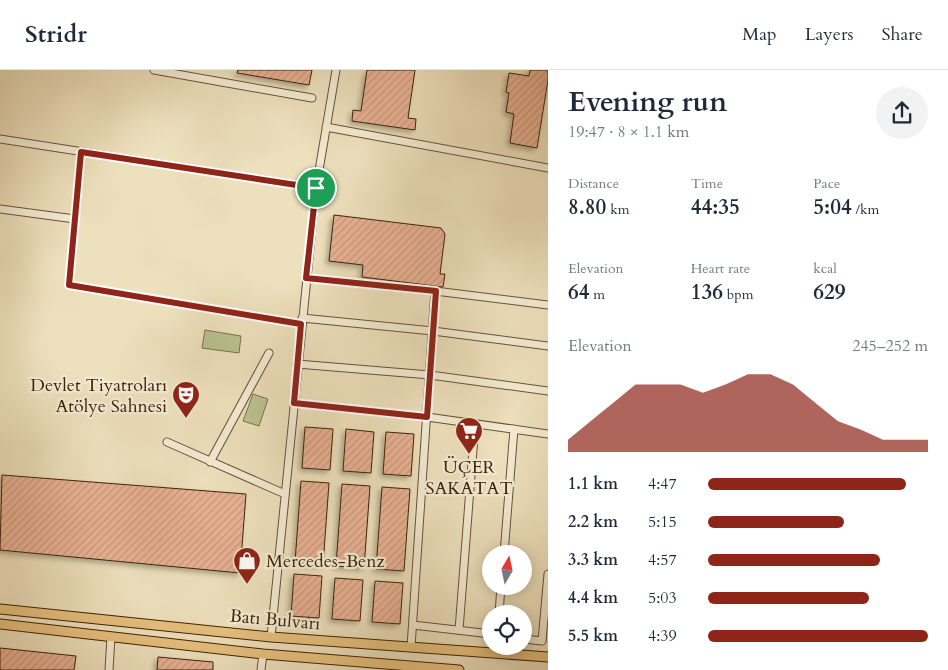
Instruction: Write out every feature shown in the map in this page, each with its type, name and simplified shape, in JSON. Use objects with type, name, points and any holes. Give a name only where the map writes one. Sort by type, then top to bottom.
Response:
[{"type":"main road","name":"Batı Bulvarı","points":[[0,609],[271,637],[548,657]]},
{"type":"main road","name":"Batı Bulvarı","points":[[0,624],[263,654],[459,670]]},
{"type":"street","points":[[154,70],[312,98]]},
{"type":"street","points":[[271,637],[316,188],[336,70]]},
{"type":"street","points":[[326,127],[548,168]]},
{"type":"street","points":[[0,139],[316,188]]},
{"type":"street","points":[[81,152],[69,285],[302,321],[433,331],[548,346]]},
{"type":"street","points":[[0,208],[75,219]]},
{"type":"street","points":[[306,278],[548,305]]},
{"type":"street","points":[[411,647],[436,291]]},
{"type":"street","points":[[210,462],[269,353]]},
{"type":"street","points":[[297,364],[430,375],[548,391]]},
{"type":"street","points":[[294,403],[427,417],[548,434]]},
{"type":"street","points":[[459,630],[475,424]]},
{"type":"street","points":[[505,545],[514,429]]},
{"type":"street","points":[[167,442],[285,494]]},
{"type":"street","points":[[532,639],[542,641],[548,574]]},
{"type":"street","points":[[413,625],[482,633]]},
{"type":"street","points":[[109,670],[111,636]]},
{"type":"street","points":[[261,670],[263,654]]},
{"type":"green space","points":[[205,330],[241,336],[239,353],[202,348]]},
{"type":"green space","points":[[253,394],[268,399],[259,426],[243,421]]},
{"type":"building","points":[[238,70],[312,70],[309,85],[237,73]]},
{"type":"building","points":[[367,70],[415,70],[408,118],[416,119],[415,130],[352,121],[353,110],[361,111]]},
{"type":"building","points":[[530,70],[548,70],[537,148],[510,143],[514,114],[506,112],[509,93],[506,92],[509,73],[529,76]]},
{"type":"building","points":[[334,215],[441,228],[445,234],[440,274],[445,274],[443,287],[362,277],[363,265],[329,261]]},
{"type":"building","points":[[305,427],[333,429],[330,470],[302,468]]},
{"type":"building","points":[[346,429],[374,432],[371,473],[343,471]]},
{"type":"building","points":[[386,432],[414,434],[411,476],[383,474]]},
{"type":"building","points":[[2,475],[246,494],[240,573],[0,550]]},
{"type":"building","points":[[301,481],[329,483],[323,565],[295,562]]},
{"type":"building","points":[[342,484],[370,486],[364,568],[336,566]]},
{"type":"building","points":[[382,487],[410,489],[404,571],[376,569]]},
{"type":"building","points":[[294,574],[322,576],[319,618],[291,616]]},
{"type":"building","points":[[335,578],[363,580],[360,621],[332,619]]},
{"type":"building","points":[[375,581],[403,583],[400,624],[372,622]]},
{"type":"building","points":[[0,648],[76,656],[74,670],[0,670]]},
{"type":"building","points":[[158,657],[213,662],[213,670],[157,670]]},
{"type":"place","name":"Devlet Tiyatroları Atölye Sahnesi","points":[[186,419]]},
{"type":"place","name":"ÜÇER SAKATAT","points":[[469,455]]},
{"type":"place","name":"Mercedes-Benz","points":[[247,585]]},
{"type":"route","points":[[81,152],[316,188],[306,278],[436,291],[427,417],[294,403],[301,324],[69,285],[81,152]]}]
